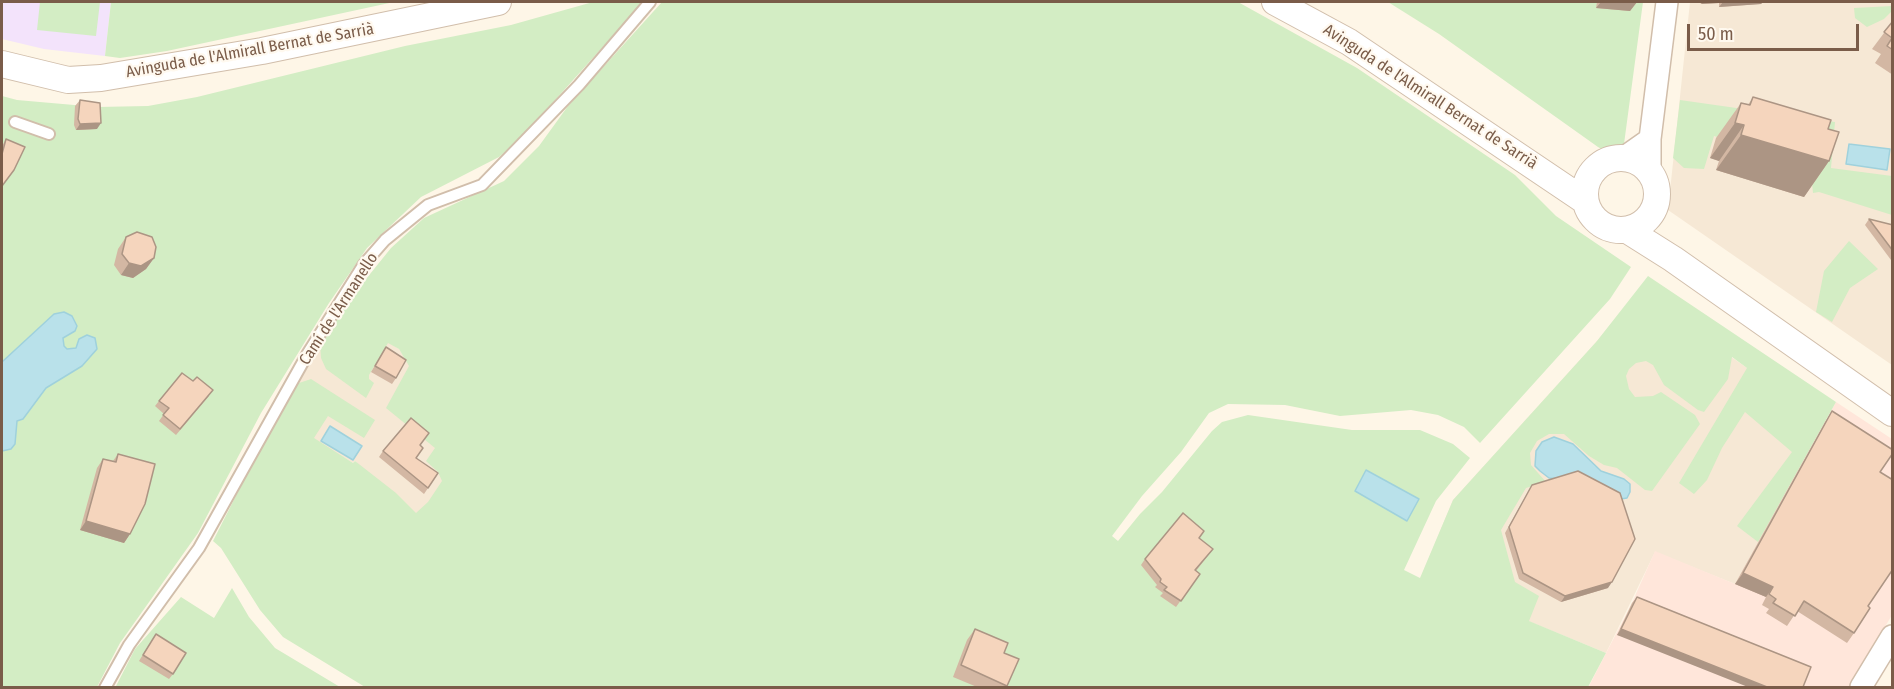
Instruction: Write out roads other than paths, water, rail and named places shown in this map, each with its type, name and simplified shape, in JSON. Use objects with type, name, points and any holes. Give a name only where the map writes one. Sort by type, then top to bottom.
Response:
[{"type":"street","name":"Avinguda de l'Almirall Bernat de Sarrià","points":[[2,64],[68,80],[101,78],[262,51],[498,2]]},
{"type":"street","name":"Avinguda de l'Almirall Bernat de Sarrià","points":[[1275,2],[1350,42],[1585,201]]},
{"type":"street","points":[[1650,172],[1650,139],[1667,2]]},
{"type":"street","points":[[1623,158],[1641,164],[1650,172],[1656,182],[1657,194],[1653,211],[1641,225],[1627,230],[1606,228],[1596,222],[1585,201],[1588,177],[1606,161],[1623,158],[1650,139]]},
{"type":"street","name":"Avinguda de l'Almirall Bernat de Sarrià","points":[[1552,177],[1596,168]]},
{"type":"street","points":[[1653,211],[1666,254]]},
{"type":"street","points":[[1627,230],[1666,254],[1893,413]]},
{"type":"street","points":[[1860,687],[1893,636]]},
{"type":"lane","name":"Camí de l'Armanello","points":[[105,687],[129,645],[199,548],[308,353],[364,264],[385,240],[428,205],[482,184],[579,85],[650,2]]},
{"type":"lane","points":[[15,122],[49,134]]},
{"type":"water","points":[[1849,144],[1890,149],[1887,170],[1846,164]]},
{"type":"water","points":[[64,312],[72,316],[77,326],[75,331],[63,338],[64,346],[67,349],[76,348],[79,339],[87,335],[95,338],[97,349],[82,366],[46,388],[23,419],[17,421],[15,444],[11,449],[2,451],[2,362],[54,314]]},
{"type":"water","points":[[330,426],[362,446],[353,460],[321,441]]},
{"type":"water","points":[[1554,437],[1573,444],[1601,471],[1624,479],[1630,484],[1627,498],[1621,499],[1562,479],[1549,478],[1540,471],[1535,466],[1536,451],[1542,442]]},
{"type":"water","points":[[1366,470],[1419,499],[1407,521],[1355,491]]}]
